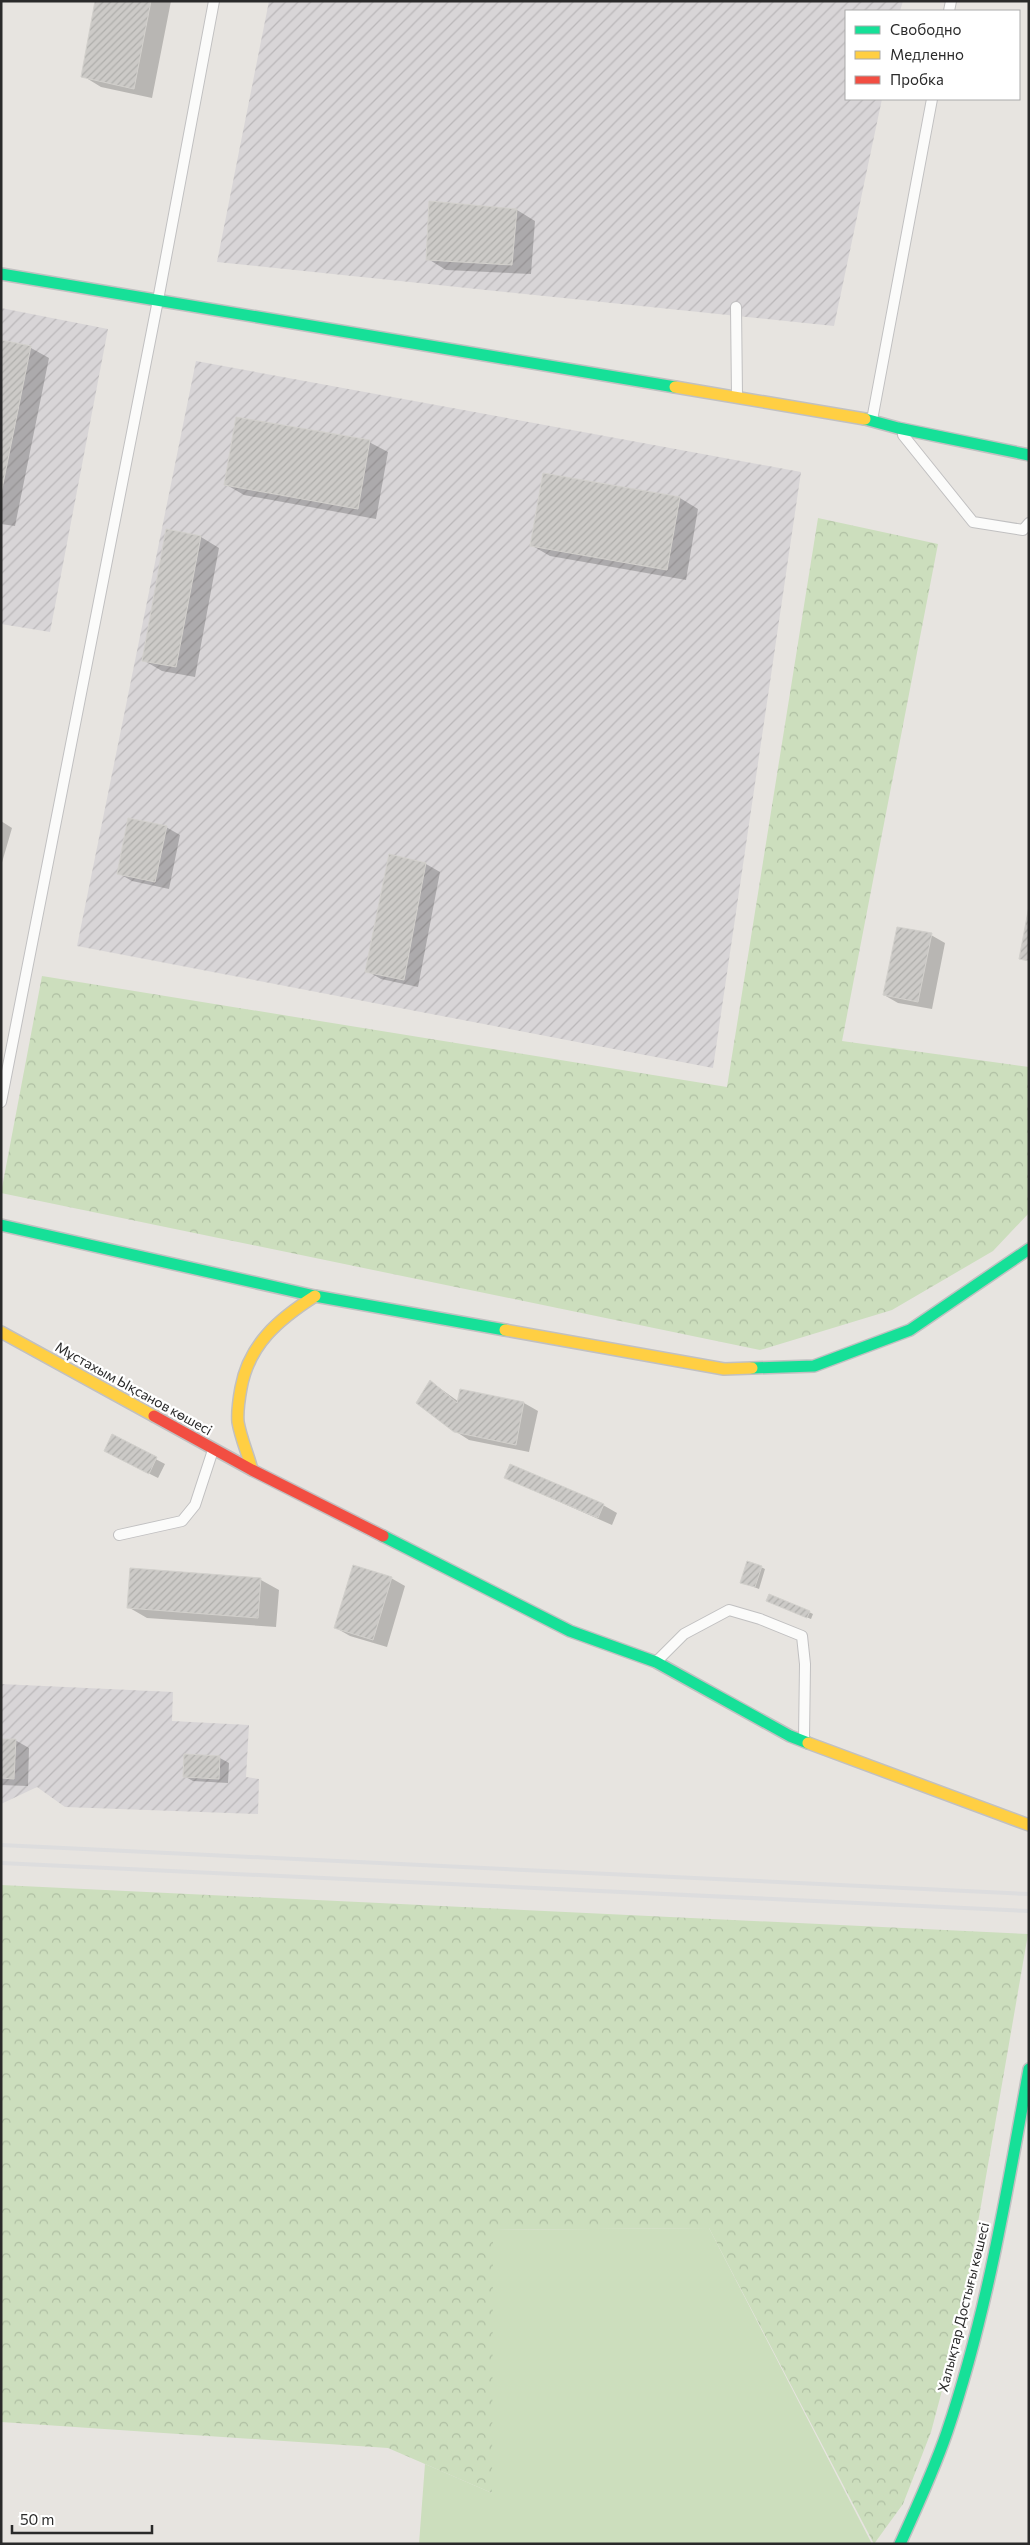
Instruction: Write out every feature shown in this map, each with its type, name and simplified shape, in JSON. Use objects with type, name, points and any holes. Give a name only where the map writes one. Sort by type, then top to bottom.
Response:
[{"type":"main road","points":[[1,274],[737,396],[872,420],[898,428],[1029,455]]},
{"type":"main road","points":[[1,1225],[316,1296],[724,1369],[814,1366],[910,1330],[1029,1249]]},
{"type":"main road","points":[[252,1470],[238,1418],[242,1377],[251,1353],[262,1338],[285,1316],[316,1296]]},
{"type":"main road","name":"Мұстахым Ықсанов көшесі","points":[[1,1332],[252,1470],[570,1631],[656,1662],[790,1736],[1029,1825]]},
{"type":"main road","name":"Халықтар Достығы көшесі","points":[[900,2544],[936,2458],[957,2398],[969,2354],[1006,2196],[1029,2069]]},
{"type":"lane","points":[[1,1102],[158,300],[214,1]]},
{"type":"lane","points":[[872,420],[932,100]]},
{"type":"lane","points":[[736,307],[737,396]]},
{"type":"lane","points":[[898,428],[973,522],[1023,530],[1029,523]]},
{"type":"lane","points":[[119,1535],[182,1521],[195,1505],[213,1449]]},
{"type":"lane","points":[[656,1662],[684,1634],[729,1610],[760,1619],[802,1636],[805,1664],[804,1741]]},
{"type":"shaded area","points":[[269,1],[903,1],[900,10],[845,10],[845,100],[882,100],[834,326],[217,262]]},
{"type":"shaded area","points":[[1,308],[108,329],[50,632],[1,624]]},
{"type":"shaded area","points":[[196,361],[801,472],[713,1068],[77,946]]},
{"type":"shaded area","points":[[1,1684],[173,1692],[172,1721],[249,1725],[246,1777],[259,1779],[258,1814],[65,1807],[37,1787],[1,1804]]},
{"type":"green space","points":[[818,518],[938,544],[842,1041],[1029,1067],[1029,1213],[993,1251],[892,1310],[760,1350],[1,1193],[42,976],[727,1087]]},
{"type":"green space","points":[[1,1885],[1028,1934],[962,2315],[931,2432],[903,2504],[874,2544],[709,2228],[493,2230],[492,2493],[388,2448],[1,2422]]},
{"type":"green space","points":[[709,2228],[872,2544],[419,2544],[425,2464],[492,2493],[492,2230]]},
{"type":"building","points":[[95,1],[151,1],[134,89],[81,77]]},
{"type":"building","points":[[429,201],[517,209],[512,265],[426,260]]},
{"type":"building","points":[[1,340],[31,346],[1,494]]},
{"type":"building","points":[[236,417],[370,440],[358,509],[224,485]]},
{"type":"building","points":[[543,473],[680,497],[667,570],[530,546]]},
{"type":"building","points":[[166,529],[201,536],[176,667],[142,661]]},
{"type":"building","points":[[128,818],[167,826],[155,882],[117,874]]},
{"type":"building","points":[[389,854],[426,863],[404,980],[365,972]]},
{"type":"building","points":[[1029,906],[1029,961],[1019,959]]},
{"type":"building","points":[[897,927],[932,933],[918,1002],[883,995]]},
{"type":"building","points":[[430,1380],[457,1403],[460,1389],[524,1402],[516,1445],[454,1432],[416,1403]]},
{"type":"building","points":[[112,1434],[157,1457],[149,1474],[104,1451]]},
{"type":"building","points":[[510,1464],[604,1504],[598,1518],[504,1478]]},
{"type":"building","points":[[747,1561],[762,1566],[755,1587],[740,1583]]},
{"type":"building","points":[[353,1565],[392,1577],[373,1640],[334,1628]]},
{"type":"building","points":[[130,1568],[261,1578],[258,1618],[127,1608]]},
{"type":"building","points":[[769,1594],[810,1611],[807,1618],[766,1601]]},
{"type":"building","points":[[1,1739],[16,1739],[14,1779],[1,1778]]},
{"type":"building","points":[[184,1754],[220,1756],[219,1779],[183,1777]]},
{"type":"railway","points":[[1,1845],[1029,1894]]},
{"type":"railway","points":[[1,1863],[1029,1911]]},
{"type":"traffic: fast","points":[[1,274],[675,387]]},
{"type":"traffic: fast","points":[[865,419],[898,428],[1029,455]]},
{"type":"traffic: fast","points":[[1,1225],[315,1296],[505,1330]]},
{"type":"traffic: fast","points":[[752,1368],[814,1366],[910,1330],[1029,1249]]},
{"type":"traffic: fast","points":[[383,1536],[570,1631],[656,1662],[790,1736],[808,1743]]},
{"type":"traffic: fast","points":[[900,2544],[942,2446],[974,2343],[995,2252],[1029,2069]]},
{"type":"traffic: slow","points":[[675,387],[865,419]]},
{"type":"traffic: slow","points":[[252,1470],[238,1422],[239,1401],[245,1372],[251,1358],[267,1334],[289,1314],[315,1296]]},
{"type":"traffic: slow","points":[[505,1330],[724,1369],[752,1368]]},
{"type":"traffic: slow","points":[[1,1332],[154,1416]]},
{"type":"traffic: slow","points":[[808,1743],[1029,1825]]},
{"type":"traffic: jam","points":[[154,1416],[252,1470],[383,1536]]}]
